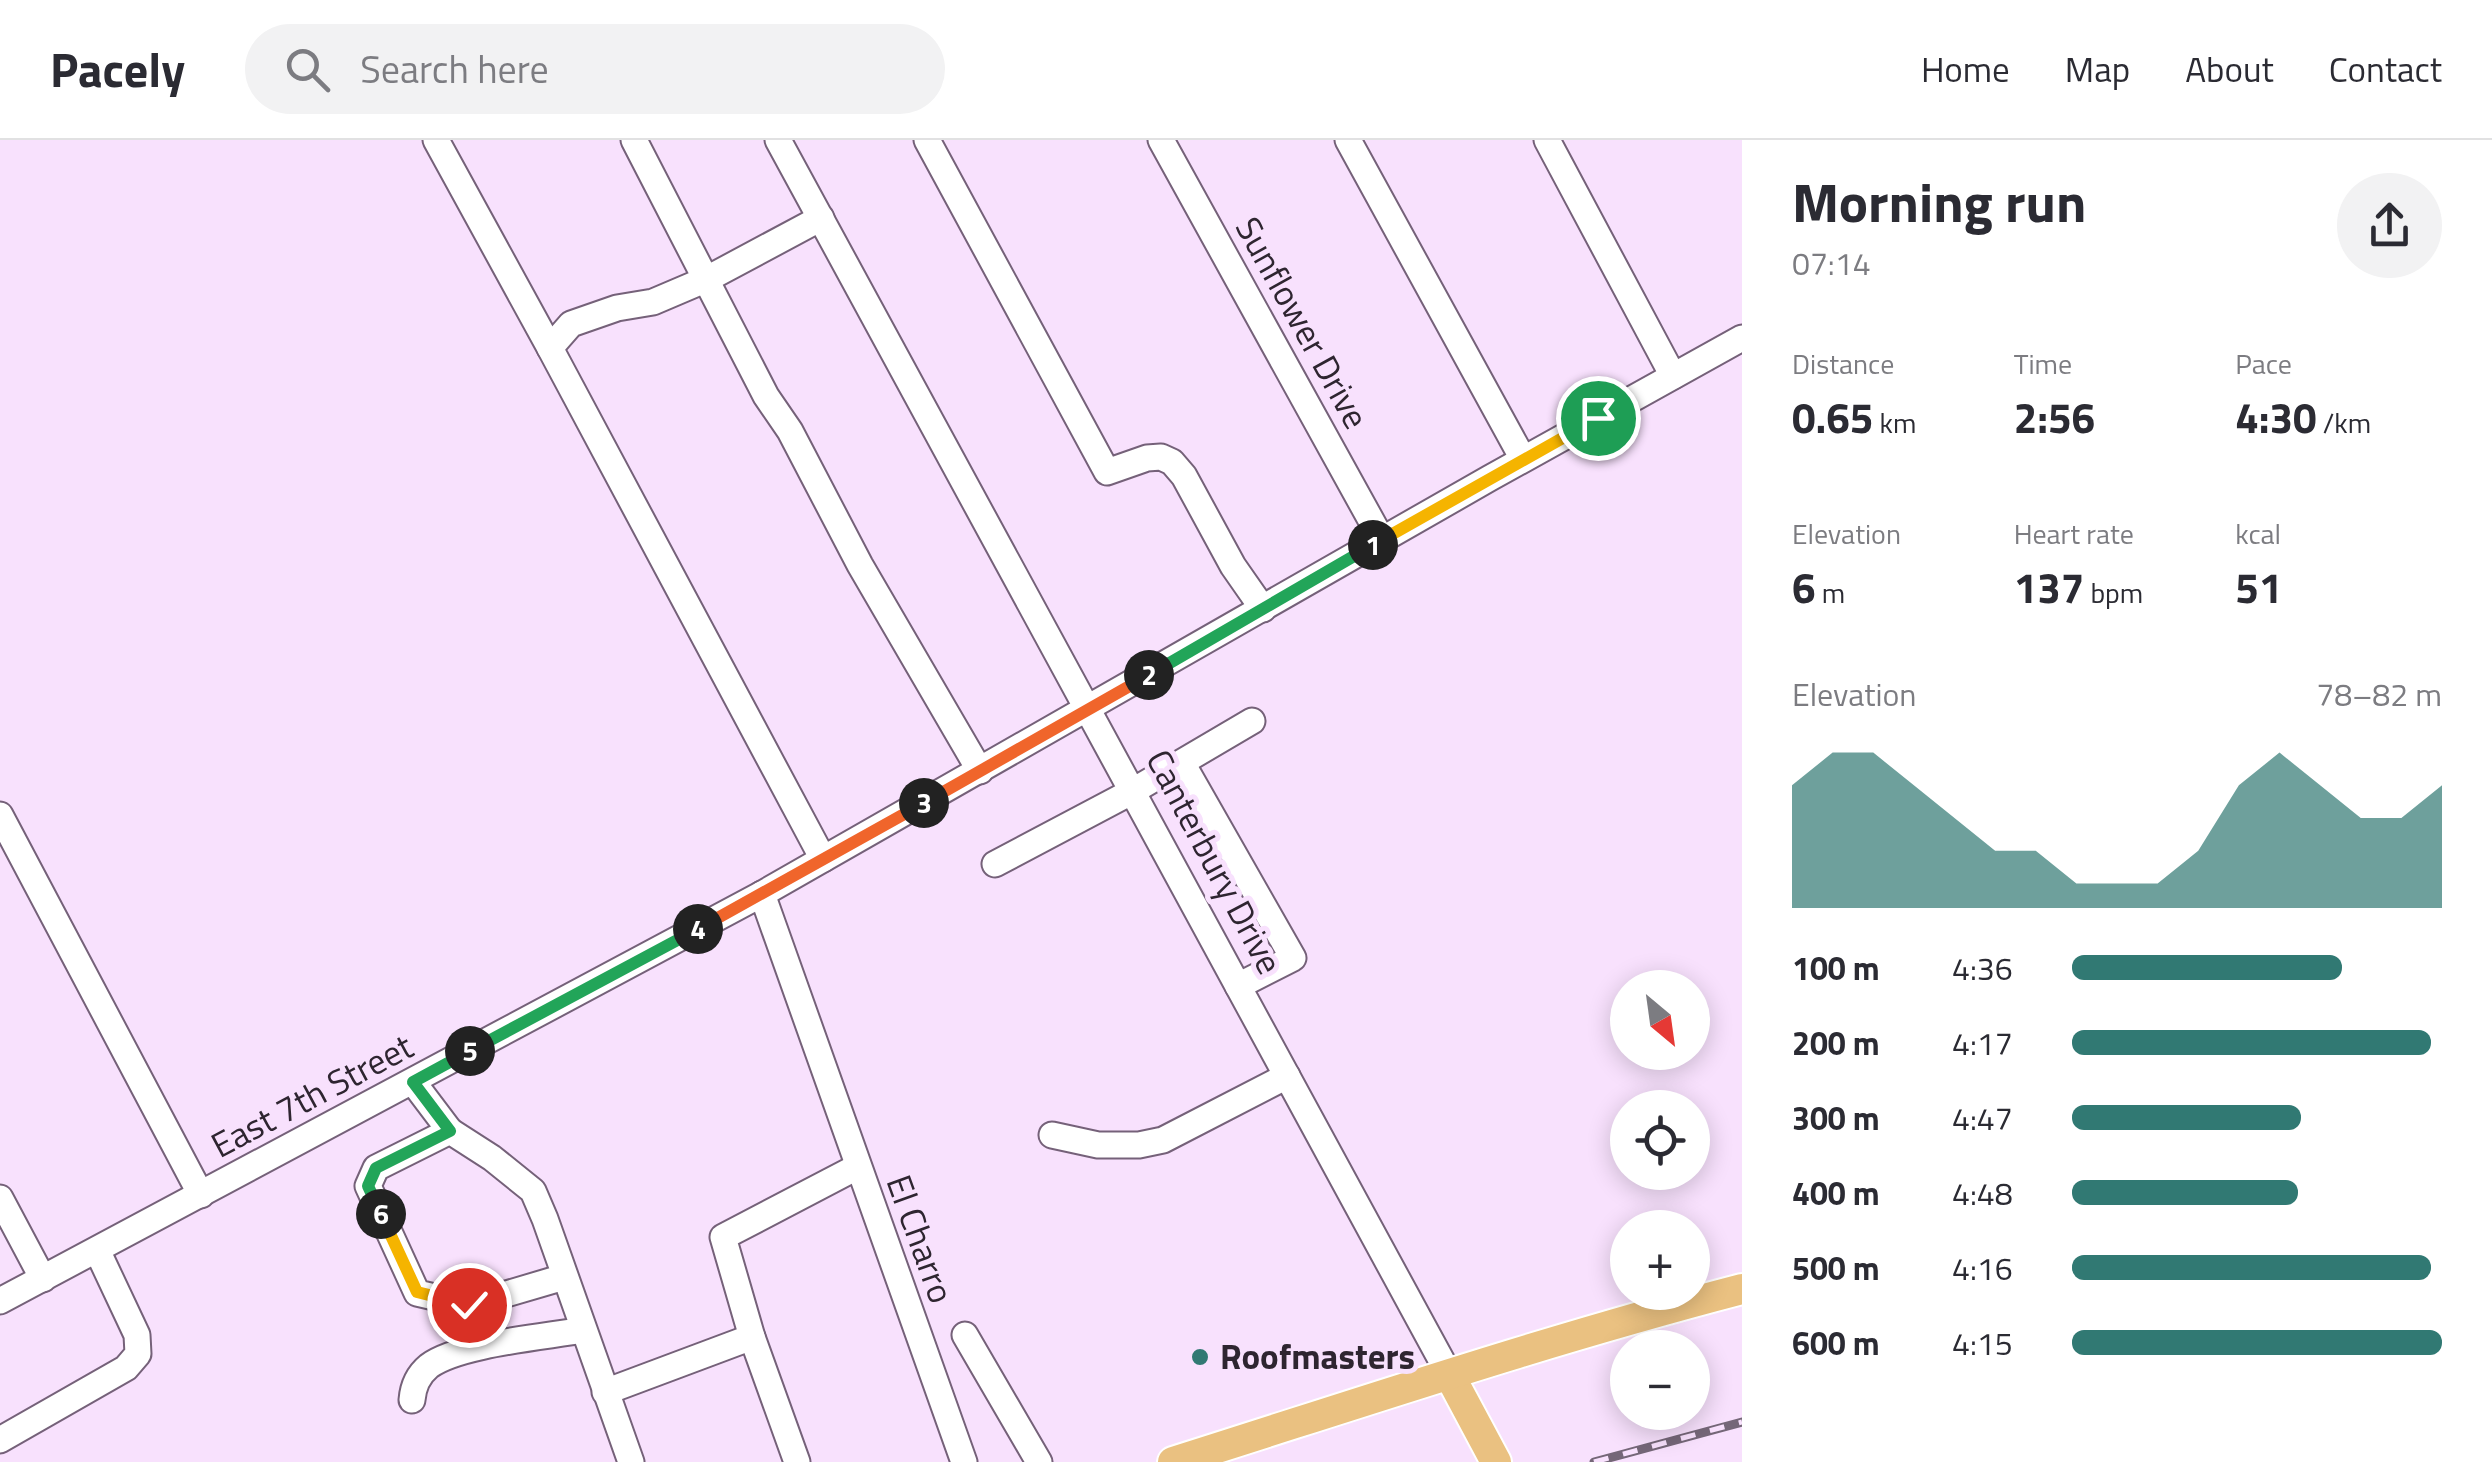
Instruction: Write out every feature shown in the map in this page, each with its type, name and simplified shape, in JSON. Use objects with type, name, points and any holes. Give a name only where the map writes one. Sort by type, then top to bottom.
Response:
[{"type":"main road","points":[[1173,1462],[1450,1376],[1509,1353],[1742,1289]]},
{"type":"main road","name":"Canterbury Drive","points":[[1450,1376],[1496,1462]]},
{"type":"street","points":[[436,140],[823,859]]},
{"type":"street","points":[[634,140],[766,396],[790,432],[860,565],[980,771]]},
{"type":"street","name":"Canterbury Drive","points":[[778,140],[1450,1376]]},
{"type":"street","points":[[927,140],[1108,472],[1147,458],[1172,462],[1262,609]]},
{"type":"street","name":"Sunflower Drive","points":[[1162,140],[1382,540]]},
{"type":"street","points":[[1348,140],[1524,459]]},
{"type":"street","points":[[1547,140],[1673,376]]},
{"type":"street","points":[[550,348],[571,324],[617,308],[653,302],[708,279],[821,218]]},
{"type":"street","name":"East 7th Street","points":[[0,1302],[762,894],[1742,338]]},
{"type":"street","points":[[995,864],[1133,791],[1252,721]]},
{"type":"street","points":[[1182,762],[1293,958],[1238,986]]},
{"type":"street","points":[[0,815],[201,1195]]},
{"type":"street","points":[[762,894],[857,1167]]},
{"type":"street","points":[[1052,1135],[1098,1146],[1163,1140],[1287,1076]]},
{"type":"street","points":[[413,1082],[450,1131],[492,1158],[532,1191],[630,1462]]},
{"type":"street","points":[[450,1131],[376,1168],[368,1186],[417,1292],[469,1305],[564,1277]]},
{"type":"street","name":"El Charro","points":[[752,1337],[723,1236],[857,1167],[964,1462]]},
{"type":"street","points":[[0,1198],[43,1278]]},
{"type":"street","points":[[0,1440],[126,1368],[138,1354],[137,1335],[97,1250]]},
{"type":"street","points":[[412,1400],[420,1376],[429,1366],[450,1356],[583,1330]]},
{"type":"street","points":[[965,1335],[1039,1462]]},
{"type":"street","points":[[605,1392],[752,1337],[797,1462]]},
{"type":"railway","points":[[1594,1462],[1742,1422]]},
{"type":"place","name":"Roofmasters","points":[[1200,1357]]},
{"type":"route","points":[[469,1305],[417,1292],[368,1186],[376,1168],[450,1131],[413,1082],[762,894],[1598,418]]}]
